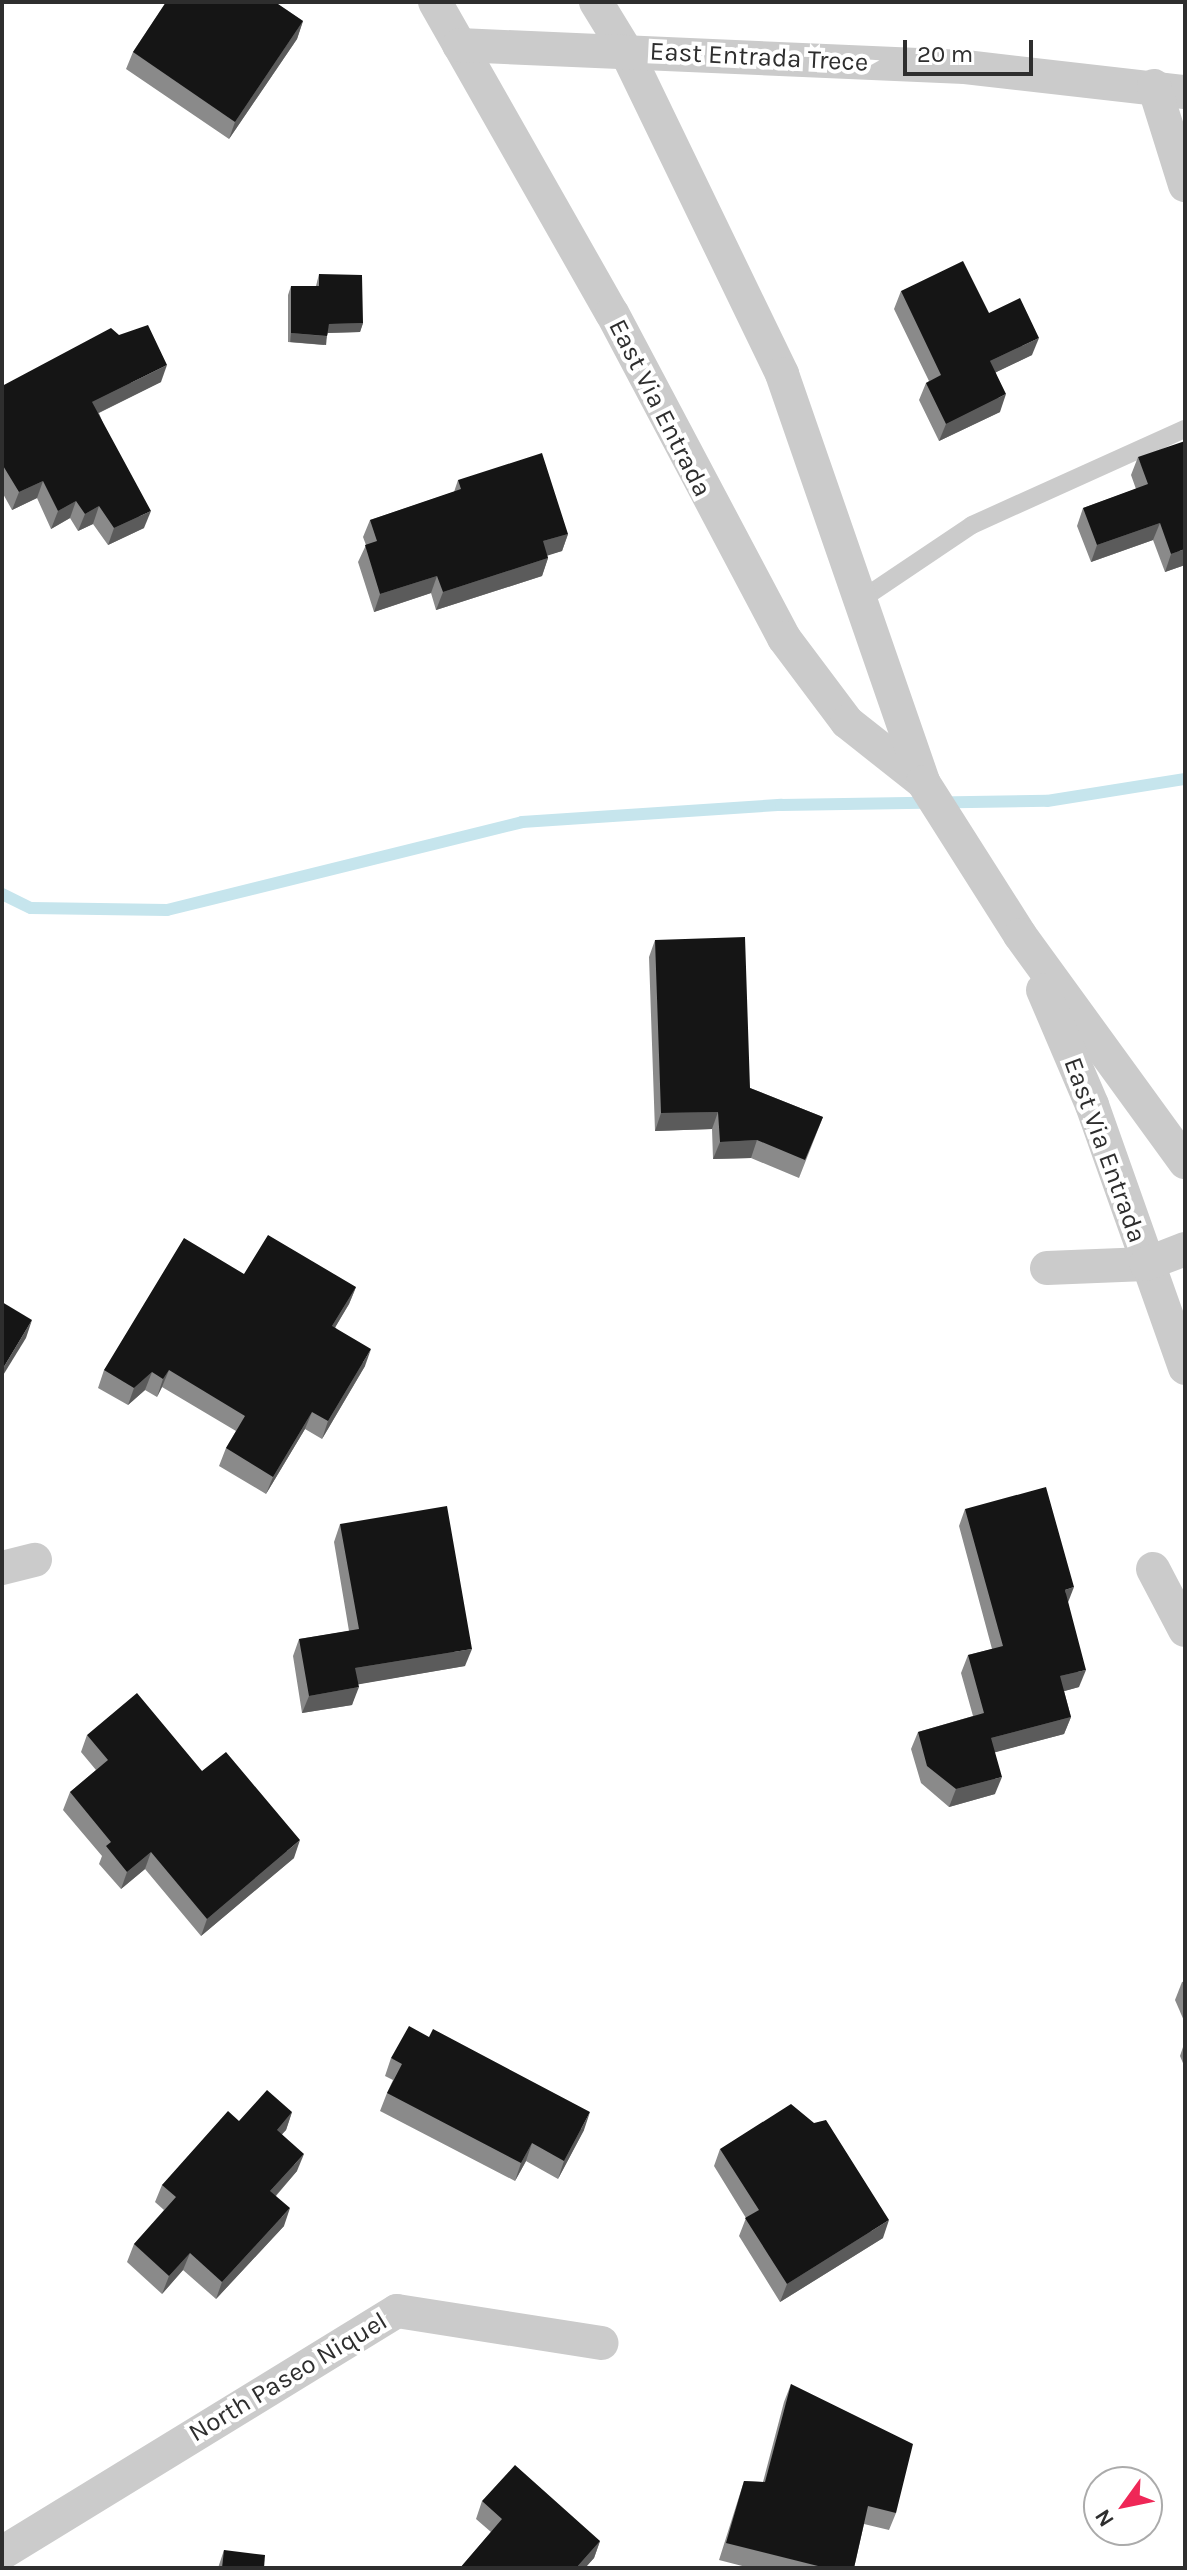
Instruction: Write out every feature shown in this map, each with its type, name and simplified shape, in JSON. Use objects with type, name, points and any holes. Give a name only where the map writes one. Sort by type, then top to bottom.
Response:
[{"type":"street","name":"East Via Entrada","points":[[435,2],[612,313],[784,638],[847,722],[923,782]]},
{"type":"street","name":"East Via Entrada","points":[[596,2],[626,51],[782,374],[923,782],[1020,935],[1185,1162]]},
{"type":"street","name":"East Entrada Trece","points":[[459,45],[965,67],[1169,89],[1185,185]]},
{"type":"street","name":"East Via Entrada","points":[[1020,935],[1092,1105],[1185,1368]]},
{"type":"street","points":[[1047,1268],[1146,1264],[1185,1249]]},
{"type":"street","points":[[2,1568],[35,1560]]},
{"type":"street","points":[[1153,1569],[1185,1630]]},
{"type":"street","name":"North Paseo Niquel","points":[[2,2553],[397,2311],[602,2343]]},
{"type":"lane","points":[[859,601],[972,525],[1185,429]]},
{"type":"building","points":[[166,2],[275,2],[303,21],[235,122],[133,52]]},
{"type":"building","points":[[963,261],[989,313],[1020,298],[1039,338],[990,361],[1006,394],[946,424],[926,383],[941,375],[901,291]]},
{"type":"building","points":[[319,274],[362,275],[363,323],[329,324],[327,336],[291,333],[291,286],[319,286]]},
{"type":"building","points":[[148,325],[167,365],[92,402],[151,511],[114,528],[99,506],[85,514],[76,501],[58,511],[43,481],[19,492],[2,464],[2,386],[111,328],[119,335]]},
{"type":"building","points":[[1185,441],[1185,549],[1171,554],[1160,523],[1097,545],[1083,508],[1148,484],[1138,457]]},
{"type":"building","points":[[542,453],[568,534],[543,541],[548,558],[443,592],[437,576],[380,594],[365,545],[377,541],[370,520],[461,489],[458,480]]},
{"type":"building","points":[[745,937],[750,1088],[823,1117],[805,1160],[757,1140],[720,1142],[718,1112],[661,1113],[655,940]]},
{"type":"building","points":[[268,1235],[356,1287],[332,1326],[371,1349],[328,1421],[312,1412],[273,1477],[226,1448],[245,1416],[169,1370],[163,1379],[152,1372],[134,1388],[104,1370],[184,1238],[244,1274]]},
{"type":"building","points":[[2,1302],[32,1320],[2,1370]]},
{"type":"building","points":[[1046,1487],[1074,1587],[1065,1590],[1086,1670],[1060,1676],[1071,1717],[991,1738],[1002,1777],[956,1789],[927,1766],[918,1732],[984,1713],[968,1655],[1003,1646],[965,1509]]},
{"type":"building","points":[[447,1506],[472,1649],[355,1668],[359,1687],[309,1696],[299,1639],[359,1629],[340,1524]]},
{"type":"building","points":[[137,1693],[202,1771],[226,1752],[300,1840],[207,1919],[151,1852],[127,1872],[106,1846],[111,1842],[70,1792],[108,1760],[87,1735]]},
{"type":"building","points":[[409,2026],[429,2037],[433,2029],[590,2112],[564,2161],[532,2143],[521,2163],[387,2093],[402,2064],[391,2058]]},
{"type":"building","points":[[267,2090],[292,2112],[277,2130],[304,2154],[270,2191],[290,2208],[222,2282],[190,2253],[169,2276],[134,2244],[176,2197],[162,2185],[228,2111],[239,2121]]},
{"type":"building","points":[[791,2104],[814,2123],[826,2120],[889,2220],[787,2284],[745,2218],[759,2210],[720,2149]]},
{"type":"building","points":[[791,2384],[913,2444],[896,2513],[868,2506],[854,2568],[826,2568],[726,2543],[744,2481],[765,2482]]},
{"type":"building","points":[[515,2465],[600,2541],[576,2568],[460,2568],[502,2519],[482,2501]]},
{"type":"building","points":[[224,2550],[265,2555],[264,2568],[222,2568]]},
{"type":"waterway","points":[[2,894],[31,908],[167,910],[522,822],[781,805],[1047,801],[1185,779]]}]
